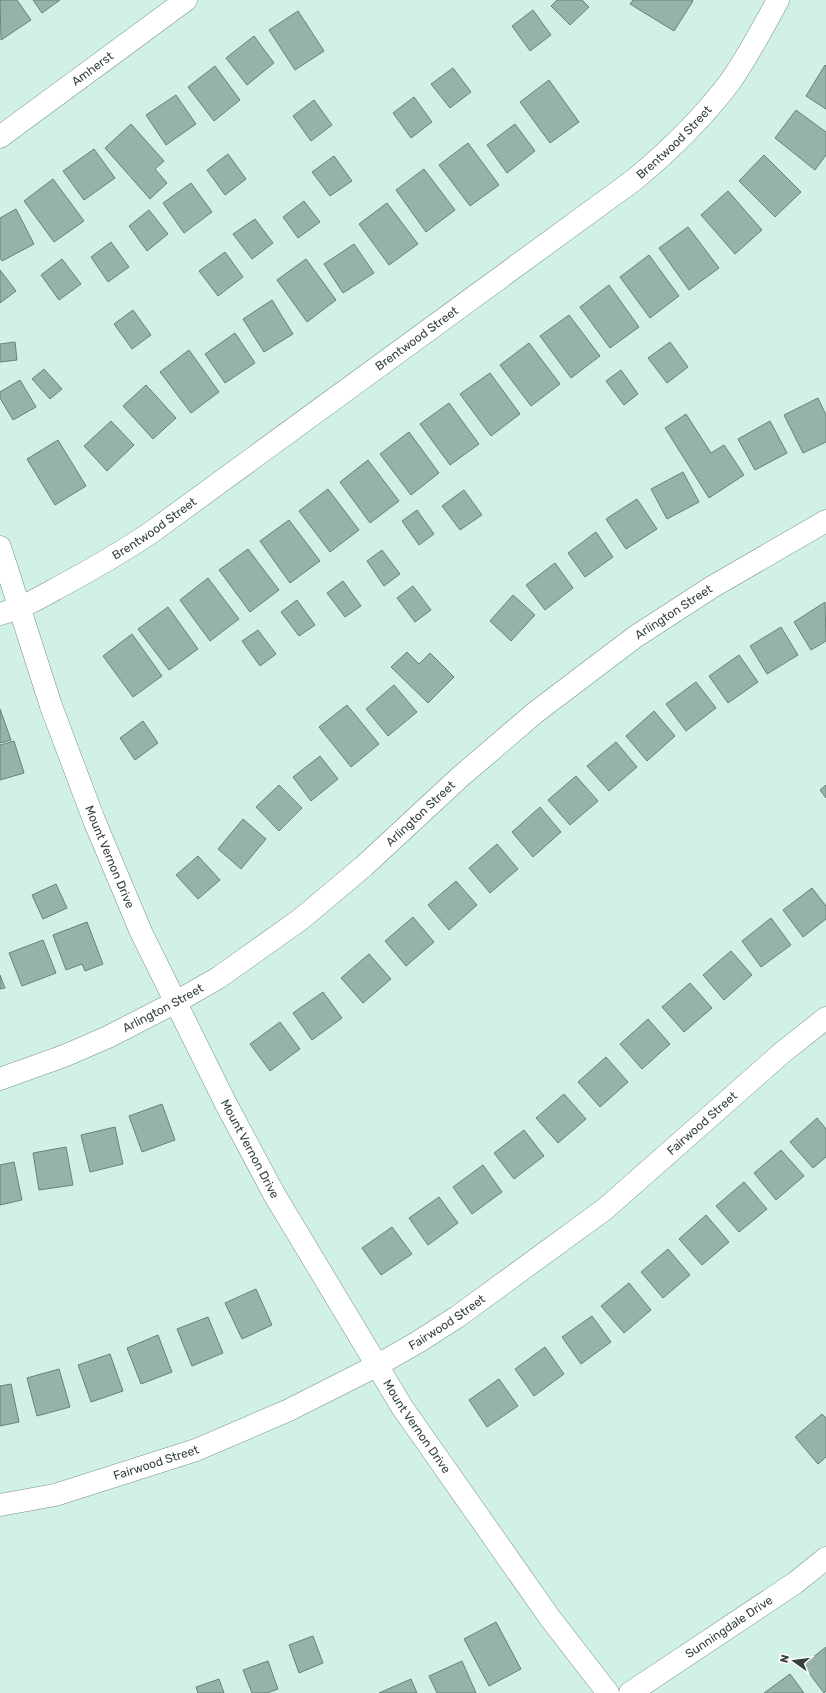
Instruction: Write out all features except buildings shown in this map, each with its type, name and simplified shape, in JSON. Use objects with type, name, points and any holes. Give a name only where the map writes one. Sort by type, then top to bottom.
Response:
[{"type":"street","name":"Amherst","points":[[0,137],[186,0]]},
{"type":"street","name":"Brentwood Street","points":[[10,611],[101,564],[148,534],[634,180],[662,156],[697,121],[730,82],[757,39],[778,0]]},
{"type":"street","name":"Arlington Street","points":[[0,1079],[64,1056],[89,1045],[176,1002],[218,978],[301,918],[364,866],[460,777],[530,717],[635,637],[712,587],[826,521]]},
{"type":"street","name":"Mount Vernon Drive","points":[[0,547],[10,611],[51,706],[94,820],[141,932],[225,1102],[274,1194],[402,1407],[550,1618],[608,1693]]},
{"type":"street","name":"Fairwood Street","points":[[0,1504],[55,1495],[196,1450],[289,1410],[376,1366],[418,1342],[456,1317],[605,1209],[783,1052],[826,1018]]},
{"type":"street","name":"Sunningdale Drive","points":[[630,1693],[795,1583],[826,1558]]}]
